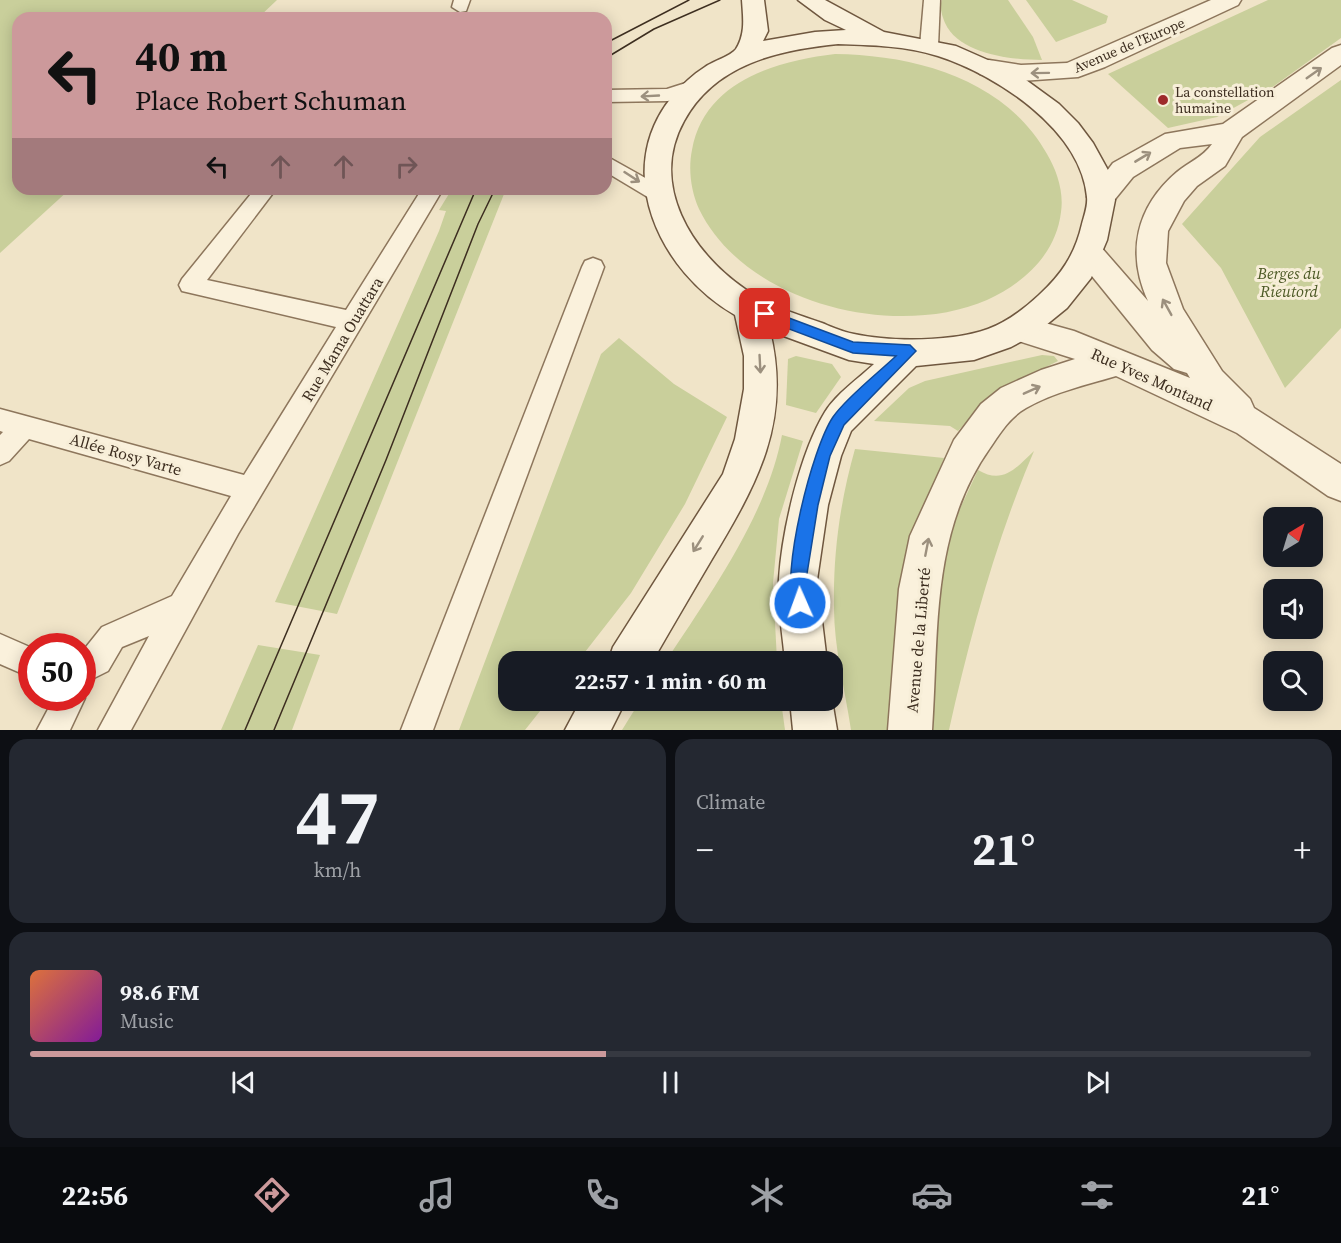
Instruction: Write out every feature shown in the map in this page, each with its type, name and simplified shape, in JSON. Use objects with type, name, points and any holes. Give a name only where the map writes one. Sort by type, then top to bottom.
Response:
[{"type":"street","points":[[746,52],[756,31],[753,0]]},
{"type":"street","points":[[809,0],[833,15],[882,37]]},
{"type":"street","name":"Avenue de l'Europe","points":[[988,68],[1021,73],[1069,71],[1096,62],[1230,0]]},
{"type":"street","points":[[1101,197],[1090,162],[1069,129],[1037,99],[988,68],[929,46],[882,37],[810,39],[746,52],[692,87],[665,125],[655,159],[661,207],[683,249],[731,296],[749,307],[853,348],[926,353],[977,346],[1020,329],[1056,299],[1076,277],[1089,254],[1101,197],[1124,170],[1174,140],[1230,132],[1341,53]]},
{"type":"street","name":"Rue Yves Montand","points":[[1208,378],[1160,294],[1151,265],[1150,248],[1156,223],[1163,210],[1180,186],[1225,151],[1230,132]]},
{"type":"street","name":"Rue Yves Montand","points":[[1089,254],[1163,341],[1208,378],[1249,423]]},
{"type":"street","points":[[635,651],[738,482],[753,439],[761,389],[760,356],[749,307]]},
{"type":"street","name":"Rue Yves Montand","points":[[1020,329],[1074,345],[1144,372],[1249,423],[1341,484]]},
{"type":"street","points":[[805,651],[798,580],[810,505],[823,456],[838,421],[910,351]]},
{"type":"street","name":"Avenue de la Liberté","points":[[910,730],[919,589],[929,536],[967,451],[993,414],[1013,398],[1053,380],[1116,362]]},
{"type":"street","points":[[587,730],[598,711]]},
{"type":"street","points":[[812,711],[815,730]]},
{"type":"lane","points":[[929,46],[932,0]]},
{"type":"lane","points":[[612,96],[658,96],[692,87]]},
{"type":"lane","points":[[612,167],[658,194]]},
{"type":"lane","points":[[261,195],[190,285],[352,321]]},
{"type":"lane","name":"Rue Mama Ouattara","points":[[114,730],[182,606],[429,195]]},
{"type":"lane","points":[[417,730],[593,267]]},
{"type":"lane","points":[[0,453],[12,423]]},
{"type":"lane","name":"Allée Rosy Varte","points":[[12,423],[251,489]]},
{"type":"lane","points":[[96,661],[112,637],[182,606]]},
{"type":"lane","points":[[0,649],[18,657]]},
{"type":"lane","points":[[53,730],[63,711]]},
{"type":"green space","points":[[0,0],[277,0],[264,12],[12,12],[12,195],[63,195],[0,253]]},
{"type":"green space","points":[[942,0],[1008,0],[1033,37],[1042,60],[1016,59],[987,53],[962,42],[945,23],[941,9]]},
{"type":"green space","points":[[1026,0],[1072,0],[1108,16],[1106,23],[1056,42]]},
{"type":"green space","points":[[1268,0],[1341,0],[1341,38],[1274,86],[1217,117],[1168,128],[1108,74]]},
{"type":"green space","points":[[835,54],[896,60],[926,66],[955,76],[983,90],[1007,107],[1029,128],[1054,167],[1061,189],[1062,204],[1053,241],[1045,254],[1025,276],[987,300],[950,311],[910,316],[868,314],[826,305],[786,290],[750,269],[721,242],[699,209],[690,172],[692,150],[699,127],[711,107],[745,79],[789,62]]},
{"type":"green space","name":"Berges du Rieutord","points":[[1341,80],[1341,328],[1285,388],[1221,268],[1182,224],[1260,137]]},
{"type":"green space","points":[[448,195],[504,195],[337,614],[275,602],[439,231],[446,211],[439,210]]},
{"type":"green space","points":[[619,338],[674,384],[727,417],[685,504],[631,593],[586,651],[498,651],[498,711],[540,711],[525,730],[459,730],[601,354]]},
{"type":"green space","points":[[1042,355],[1054,356],[1058,361],[1002,389],[982,405],[958,431],[950,426],[874,421],[909,388],[925,381]]},
{"type":"green space","points":[[796,356],[832,364],[841,377],[816,413],[786,405],[788,359]]},
{"type":"green space","points":[[782,435],[803,441],[779,519],[773,583],[776,651],[672,651],[735,553],[764,495],[775,465]]},
{"type":"green space","points":[[855,449],[944,458],[911,541],[896,730],[851,730],[843,683],[843,651],[838,651],[834,623],[836,547],[845,488]]},
{"type":"green space","points":[[1034,451],[1020,485],[985,589],[949,730],[933,730],[933,653],[944,543],[978,470],[995,476],[1002,475],[1015,468]]},
{"type":"green space","points":[[258,645],[320,655],[292,730],[221,730]]},
{"type":"green space","points":[[634,711],[782,711],[785,730],[622,730]]},
{"type":"tram line","points":[[612,40],[689,0]]},
{"type":"tram line","points":[[612,54],[654,29],[720,0]]},
{"type":"tram line","points":[[245,730],[473,195]]},
{"type":"tram line","points":[[274,730],[386,460],[478,224],[492,195]]},
{"type":"place","name":"La constellation humaine","points":[[1163,100]]},
{"type":"route","points":[[765,314],[853,348],[910,351],[868,389],[838,421],[823,456],[810,505],[798,580],[800,603]]}]
